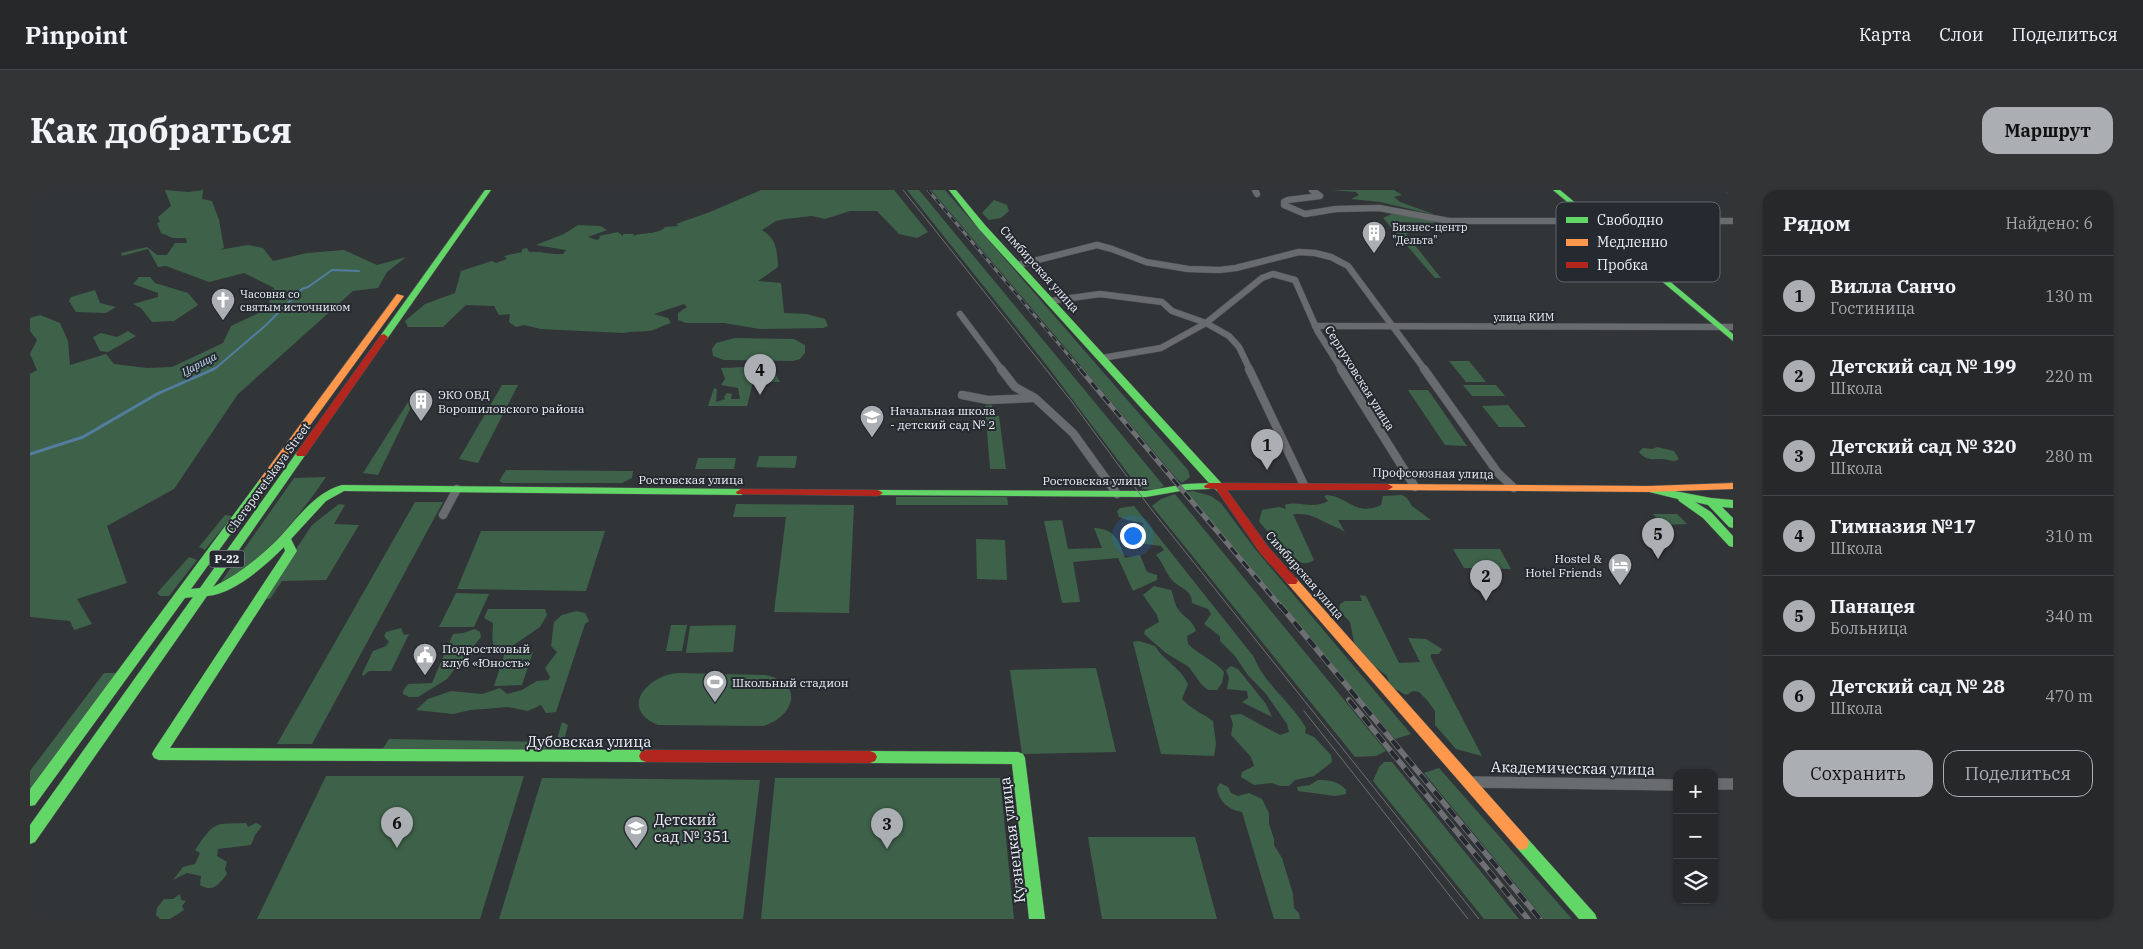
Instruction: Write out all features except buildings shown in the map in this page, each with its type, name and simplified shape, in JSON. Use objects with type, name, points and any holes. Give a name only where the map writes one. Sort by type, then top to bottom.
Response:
[{"type":"main road","name":"Р-22","points":[[418,280],[478,190]]},
{"type":"main road","name":"Р-22","points":[[418,280],[488,190]]},
{"type":"main road","name":"Симбирская улица","points":[[952,190],[982,227],[1218,485],[1265,552],[1589,919]]},
{"type":"main road","points":[[1556,190],[1570,202]]},
{"type":"main road","name":"Cherepovetskaya Street","points":[[30,837],[202,594],[418,280]]},
{"type":"main road","name":"Cherepovetskaya Street","points":[[30,800],[181,594],[418,280]]},
{"type":"main road","points":[[1665,282],[1733,338]]},
{"type":"main road","name":"Ростовская улица","points":[[181,594],[202,594],[224,588],[241,577],[308,516],[326,494],[342,488],[685,493],[1146,494],[1186,487],[1218,485]]},
{"type":"main road","name":"Профсоюзная улица","points":[[1218,485],[1649,489],[1733,486]]},
{"type":"main road","name":"Профсоюзная улица","points":[[1649,489],[1711,502],[1733,504]]},
{"type":"main road","points":[[1677,495],[1707,515],[1733,543]]},
{"type":"main road","points":[[1711,502],[1733,524]]},
{"type":"main road","name":"Дубовская улица","points":[[285,538],[291,551],[159,754],[1018,758]]},
{"type":"main road","name":"Кузнецкая улица","points":[[1018,758],[1037,919]]},
{"type":"street","points":[[1312,190],[1320,196],[1284,202],[1284,205],[1289,209],[1305,214],[1336,209],[1379,208],[1449,221],[1556,222]]},
{"type":"street","points":[[1728,190],[1733,193]]},
{"type":"street","points":[[1720,221],[1733,221]]},
{"type":"street","points":[[1018,266],[1097,245],[1105,246],[1155,264],[1191,270],[1237,268],[1296,251],[1310,252],[1338,259],[1348,266],[1394,326],[1498,473],[1514,488]]},
{"type":"street","name":"Серпуховская улица","points":[[1206,323],[1262,278],[1273,274],[1295,280],[1315,326],[1415,487]]},
{"type":"street","points":[[1050,302],[1100,294],[1153,300],[1162,302],[1172,311],[1206,323],[1229,336],[1239,346],[1304,485]]},
{"type":"street","points":[[960,314],[1015,387],[1036,398],[1073,433],[1117,494]]},
{"type":"street","points":[[1102,358],[1161,348],[1206,323]]},
{"type":"street","name":"улица КИМ","points":[[1315,326],[1733,327]]},
{"type":"street","points":[[962,395],[976,399],[992,400],[1036,398]]},
{"type":"street","points":[[443,515],[457,489]]},
{"type":"street","name":"Академическая улица","points":[[1469,782],[1673,784]]},
{"type":"street","points":[[1718,784],[1733,784]]},
{"type":"green space","points":[[165,190],[188,192],[203,190],[202,199],[212,201],[219,220],[224,248],[219,250],[248,245],[263,248],[273,261],[307,253],[344,250],[377,265],[406,257],[387,272],[378,288],[353,291],[238,394],[174,489],[107,526],[127,583],[77,599],[92,624],[74,630],[70,621],[30,617],[30,374],[37,370],[30,354],[37,340],[30,331],[30,318],[40,315],[60,323],[68,341],[70,365],[106,354],[114,364],[147,368],[172,367],[223,343],[231,326],[267,309],[274,288],[244,273],[209,282],[166,266],[158,267],[148,249],[122,256],[121,253],[147,247],[157,255],[167,255],[175,243],[187,243],[186,238],[173,238],[161,233],[157,223],[160,222],[158,217],[171,206]]},
{"type":"green space","points":[[761,190],[894,190],[928,232],[917,238],[899,234],[877,211],[850,211],[825,219],[812,216],[785,219],[776,221],[762,230],[773,241],[778,267],[758,281],[781,283],[784,313],[807,314],[825,319],[828,326],[823,328],[760,329],[724,323],[686,323],[678,320],[678,313],[687,307],[684,304],[654,314],[668,318],[671,323],[650,331],[623,333],[541,329],[524,325],[516,327],[509,322],[510,314],[499,315],[494,306],[466,305],[443,327],[408,327],[405,321],[425,304],[455,293],[461,271],[492,261],[496,263],[507,259],[504,256],[522,252],[522,249],[527,248],[529,252],[563,254],[566,250],[536,245],[564,234],[578,225],[600,226],[607,230],[588,237],[597,240],[600,238],[599,236],[618,232],[623,236],[623,234],[634,234],[633,236],[654,232],[665,227],[679,226],[676,224]]},
{"type":"green space","points":[[907,190],[919,190],[1164,486],[1152,490],[1139,488],[1048,367]]},
{"type":"green space","points":[[931,190],[945,190],[1188,470],[1190,477],[1182,483],[1177,479]]},
{"type":"green space","points":[[1332,190],[1394,190],[1402,195],[1394,197],[1400,202],[1436,215],[1380,202],[1351,199],[1359,195],[1356,192]]},
{"type":"green space","points":[[994,200],[1007,205],[1009,211],[1001,218],[989,220],[982,213]]},
{"type":"green space","points":[[1394,213],[1435,220],[1435,223],[1399,222],[1410,233],[1406,234],[1441,278],[1435,278],[1383,218]]},
{"type":"green space","points":[[139,277],[150,277],[155,283],[188,293],[198,305],[174,321],[152,322],[141,308],[133,304],[158,297],[158,293],[133,284]]},
{"type":"green space","points":[[95,290],[100,303],[116,307],[106,313],[76,312],[69,301],[71,297]]},
{"type":"green space","points":[[128,331],[136,336],[108,352],[100,351],[93,337],[101,333],[117,337]]},
{"type":"green space","points":[[735,338],[794,339],[805,345],[805,353],[800,359],[793,361],[724,360],[713,356],[712,349],[716,343]]},
{"type":"green space","points":[[1449,361],[1469,361],[1486,382],[1466,382]]},
{"type":"green space","points":[[771,366],[780,382],[753,382],[747,406],[708,406],[714,388],[717,389],[716,402],[725,399],[724,397],[727,393],[732,394],[731,399],[740,399],[738,388],[721,385],[725,379],[721,368]]},
{"type":"green space","points":[[502,385],[518,385],[478,463],[459,459]]},
{"type":"green space","points":[[1463,385],[1496,385],[1505,396],[1472,396]]},
{"type":"green space","points":[[1408,390],[1428,390],[1467,446],[1445,445]]},
{"type":"green space","points":[[410,399],[415,399],[378,475],[363,473]]},
{"type":"green space","points":[[992,405],[993,415],[999,416],[1006,469],[990,469],[985,406]]},
{"type":"green space","points":[[1508,405],[1526,427],[1499,427],[1482,406]]},
{"type":"green space","points":[[1657,447],[1674,451],[1679,459],[1675,461],[1650,459],[1644,457],[1639,452],[1643,448],[1652,449]]},
{"type":"green space","points":[[759,456],[797,456],[795,468],[756,467]]},
{"type":"green space","points":[[698,458],[736,458],[734,469],[695,469]]},
{"type":"green space","points":[[506,470],[633,471],[632,478],[622,483],[503,483],[499,481]]},
{"type":"green space","points":[[326,477],[293,522],[266,550],[237,573],[221,582],[294,478]]},
{"type":"green space","points":[[1193,491],[1211,496],[1221,503],[1255,549],[1411,734],[1395,739],[1186,492]]},
{"type":"green space","points":[[1175,494],[1386,751],[1376,756],[1355,757],[1152,506],[1161,499]]},
{"type":"green space","points":[[1402,495],[1407,498],[1412,506],[1431,520],[1338,520],[1345,532],[1313,516],[1293,514],[1314,560],[1306,563],[1299,561],[1287,551],[1259,521],[1262,510],[1279,507],[1286,509],[1285,505],[1290,504],[1322,504],[1328,501],[1324,496],[1335,496],[1365,509],[1381,505],[1383,496]]},
{"type":"green space","points":[[896,497],[1007,497],[1008,505],[896,505]]},
{"type":"green space","points":[[415,502],[443,502],[312,744],[277,744]]},
{"type":"green space","points":[[339,504],[345,505],[334,524],[359,525],[326,580],[282,581],[270,599],[263,599],[312,525]]},
{"type":"green space","points":[[736,504],[854,505],[849,613],[774,612],[786,517],[733,517]]},
{"type":"green space","points":[[1134,506],[1254,657],[1264,676],[1300,719],[1306,728],[1305,733],[1314,737],[1331,755],[1332,762],[1314,776],[1295,780],[1289,786],[1280,786],[1272,783],[1254,785],[1241,777],[1242,772],[1254,766],[1251,757],[1231,735],[1233,724],[1230,715],[1241,714],[1280,735],[1289,732],[1287,724],[1266,694],[1220,641],[1220,636],[1204,624],[1211,614],[1208,609],[1192,603],[1188,592],[1170,577],[1156,555],[1164,550],[1161,546],[1129,542],[1131,538],[1130,532],[1137,527],[1143,527],[1143,523],[1119,517],[1117,511],[1120,508]]},
{"type":"green space","points":[[1653,514],[1677,514],[1687,524],[1663,525]]},
{"type":"green space","points":[[225,515],[232,516],[205,550],[199,547]]},
{"type":"green space","points":[[1062,520],[1068,549],[1102,548],[1094,528],[1107,531],[1118,541],[1125,558],[1140,555],[1147,572],[1157,575],[1157,580],[1133,591],[1118,558],[1073,562],[1080,602],[1062,603],[1044,521]]},
{"type":"green space","points":[[481,531],[605,531],[586,591],[457,589]]},
{"type":"green space","points":[[976,539],[1005,540],[1007,580],[977,579]]},
{"type":"green space","points":[[1453,549],[1500,549],[1511,569],[1464,568]]},
{"type":"green space","points":[[189,557],[197,560],[169,596],[160,596],[157,593]]},
{"type":"green space","points":[[1154,586],[1171,590],[1178,609],[1193,624],[1196,631],[1187,636],[1188,644],[1224,672],[1222,683],[1217,690],[1208,690],[1201,684],[1189,667],[1166,653],[1144,634],[1145,630],[1159,622],[1157,615],[1143,595]]},
{"type":"green space","points":[[456,593],[489,594],[474,627],[439,627]]},
{"type":"green space","points":[[1360,595],[1366,596],[1399,663],[1420,662],[1408,638],[1426,639],[1442,649],[1439,654],[1431,654],[1431,658],[1482,756],[1456,749],[1435,725],[1435,711],[1427,700],[1419,692],[1413,691],[1406,695],[1390,686],[1387,676],[1372,664],[1358,648],[1354,642],[1350,622],[1339,610],[1340,604],[1345,601],[1362,601]]},
{"type":"green space","points":[[488,609],[545,609],[547,615],[540,627],[502,653],[493,645],[493,623],[484,618]]},
{"type":"green space","points":[[576,611],[585,613],[589,621],[585,624],[556,712],[546,713],[541,705],[528,711],[508,707],[471,710],[453,714],[416,710],[428,699],[451,691],[482,694],[500,688],[507,694],[522,690],[537,681],[548,680],[550,677],[545,668],[557,652],[551,646],[554,622],[562,615]]},
{"type":"green space","points":[[671,625],[687,625],[682,651],[666,651]]},
{"type":"green space","points":[[736,625],[733,652],[686,653],[690,626]]},
{"type":"green space","points":[[401,628],[404,635],[409,634],[391,671],[369,671],[363,676],[362,674],[373,651],[386,646],[389,642],[384,636],[386,632]]},
{"type":"green space","points":[[475,629],[480,632],[481,637],[474,646],[472,655],[457,666],[447,679],[418,697],[409,697],[403,694],[408,684],[432,683],[453,634]]},
{"type":"green space","points":[[1139,641],[1155,646],[1180,673],[1188,684],[1182,699],[1213,721],[1216,744],[1214,756],[1161,754],[1133,642]]},
{"type":"green space","points":[[505,652],[533,652],[522,685],[494,686]]},
{"type":"green space","points":[[1231,666],[1238,669],[1266,704],[1272,717],[1242,702],[1248,698],[1247,691],[1227,689],[1229,678],[1226,670]]},
{"type":"green space","points":[[1096,668],[1116,752],[1022,754],[1010,670]]},
{"type":"green space","points":[[104,673],[118,673],[30,791],[30,771]]},
{"type":"green space","name":"Школьный стадион","points":[[678,673],[765,675],[778,679],[786,685],[790,692],[791,700],[788,708],[782,715],[763,726],[658,725],[646,718],[640,711],[639,702],[641,694],[656,680],[666,675]]},
{"type":"green space","points":[[562,722],[568,725],[563,744],[557,751],[382,750],[389,739],[556,742]]},
{"type":"green space","points":[[1384,762],[1392,762],[1519,919],[1484,919],[1373,781],[1379,767]]},
{"type":"green space","points":[[1439,768],[1572,919],[1544,919],[1424,773]]},
{"type":"green space","points":[[326,776],[524,776],[480,919],[257,919]]},
{"type":"green space","name":"Детский сад № 351","points":[[542,778],[760,780],[743,919],[499,919]]},
{"type":"green space","points":[[775,778],[1000,778],[1014,919],[761,919]]},
{"type":"green space","points":[[1318,780],[1337,783],[1346,790],[1346,794],[1335,796],[1298,791],[1297,787],[1310,785]]},
{"type":"green space","points":[[1220,783],[1228,787],[1231,793],[1238,796],[1249,793],[1262,799],[1269,813],[1269,824],[1274,845],[1282,858],[1293,894],[1294,908],[1299,913],[1300,919],[1274,919],[1242,812],[1229,807],[1222,801],[1217,788]]},
{"type":"green space","points":[[246,823],[248,827],[256,823],[262,826],[255,835],[251,845],[218,849],[217,856],[227,862],[225,869],[227,874],[218,884],[212,888],[205,887],[200,885],[201,876],[187,873],[173,880],[183,867],[195,864],[200,853],[195,850],[211,829],[221,824]]},
{"type":"green space","points":[[1088,837],[1195,837],[1217,919],[1102,919]]},
{"type":"green space","points":[[180,894],[181,900],[186,901],[182,906],[184,910],[170,919],[160,919],[156,915],[157,908],[164,899],[173,899]]},
{"type":"waterway","name":"Царица","points":[[211,370],[265,326],[302,289],[308,287],[332,270],[359,271]]},
{"type":"waterway","name":"Царица","points":[[30,454],[83,437],[157,394],[214,369]]},
{"type":"tram line","points":[[903,190],[1072,402],[1151,509],[1479,919]]},
{"type":"tram line","points":[[1304,711],[1468,919]]},
{"type":"railway","points":[[928,190],[1081,370]]},
{"type":"railway","points":[[1080,369],[1281,607]]},
{"type":"railway","points":[[1280,605],[1540,919]]},
{"type":"railway","points":[[1349,700],[1528,919]]},
{"type":"traffic: fast","points":[[384,337],[488,190]]},
{"type":"traffic: fast","points":[[952,190],[982,227],[1221,489]]},
{"type":"traffic: fast","points":[[1556,190],[1570,202]]},
{"type":"traffic: fast","points":[[1666,282],[1733,338]]},
{"type":"traffic: fast","points":[[30,837],[301,454]]},
{"type":"traffic: fast","points":[[30,800],[264,481]]},
{"type":"traffic: fast","points":[[878,493],[1146,494],[1186,487],[1209,486]]},
{"type":"traffic: fast","points":[[181,594],[215,591],[239,579],[277,547],[322,499],[342,488],[741,492]]},
{"type":"traffic: fast","points":[[1649,489],[1711,502],[1733,504]]},
{"type":"traffic: fast","points":[[1683,499],[1707,515],[1733,543]]},
{"type":"traffic: fast","points":[[1711,502],[1733,524]]},
{"type":"traffic: fast","points":[[159,754],[291,551],[285,538]]},
{"type":"traffic: fast","points":[[159,754],[646,756]]},
{"type":"traffic: fast","points":[[870,757],[1018,758],[1037,919]]},
{"type":"traffic: fast","points":[[1522,843],[1589,919]]},
{"type":"traffic: slow","points":[[264,481],[400,296]]},
{"type":"traffic: slow","points":[[1388,487],[1649,489],[1733,486]]},
{"type":"traffic: slow","points":[[1292,581],[1522,843]]},
{"type":"traffic: jam","points":[[301,454],[384,337]]},
{"type":"traffic: jam","points":[[1209,486],[1388,487]]},
{"type":"traffic: jam","points":[[1221,489],[1265,551],[1292,581]]},
{"type":"traffic: jam","points":[[741,492],[878,493]]},
{"type":"traffic: jam","points":[[646,756],[870,757]]},
{"type":"place","name":"Бизнес-центр \"Дельта\"","points":[[1374,254]]},
{"type":"place","name":"Часовня со святым источником","points":[[223,321]]},
{"type":"place","name":"Гимназия №17","points":[[760,395]]},
{"type":"place","name":"ЭКО ОВД Ворошиловского района","points":[[421,422]]},
{"type":"place","name":"Начальная школа - детский сад № 2","points":[[872,438]]},
{"type":"place","name":"Вилла Санчо","points":[[1267,470]]},
{"type":"place","name":"Панацея","points":[[1658,559]]},
{"type":"place","name":"Hostel & Hotel Friends","points":[[1620,586]]},
{"type":"place","name":"Детский сад № 199","points":[[1486,601]]},
{"type":"place","name":"Подростковый клуб «Юность»","points":[[425,676]]},
{"type":"place","name":"Школьный стадион","points":[[715,703]]},
{"type":"place","name":"Детский сад № 28","points":[[397,848]]},
{"type":"place","name":"Детский сад № 351","points":[[636,849]]},
{"type":"place","name":"Детский сад № 320","points":[[887,849]]}]
